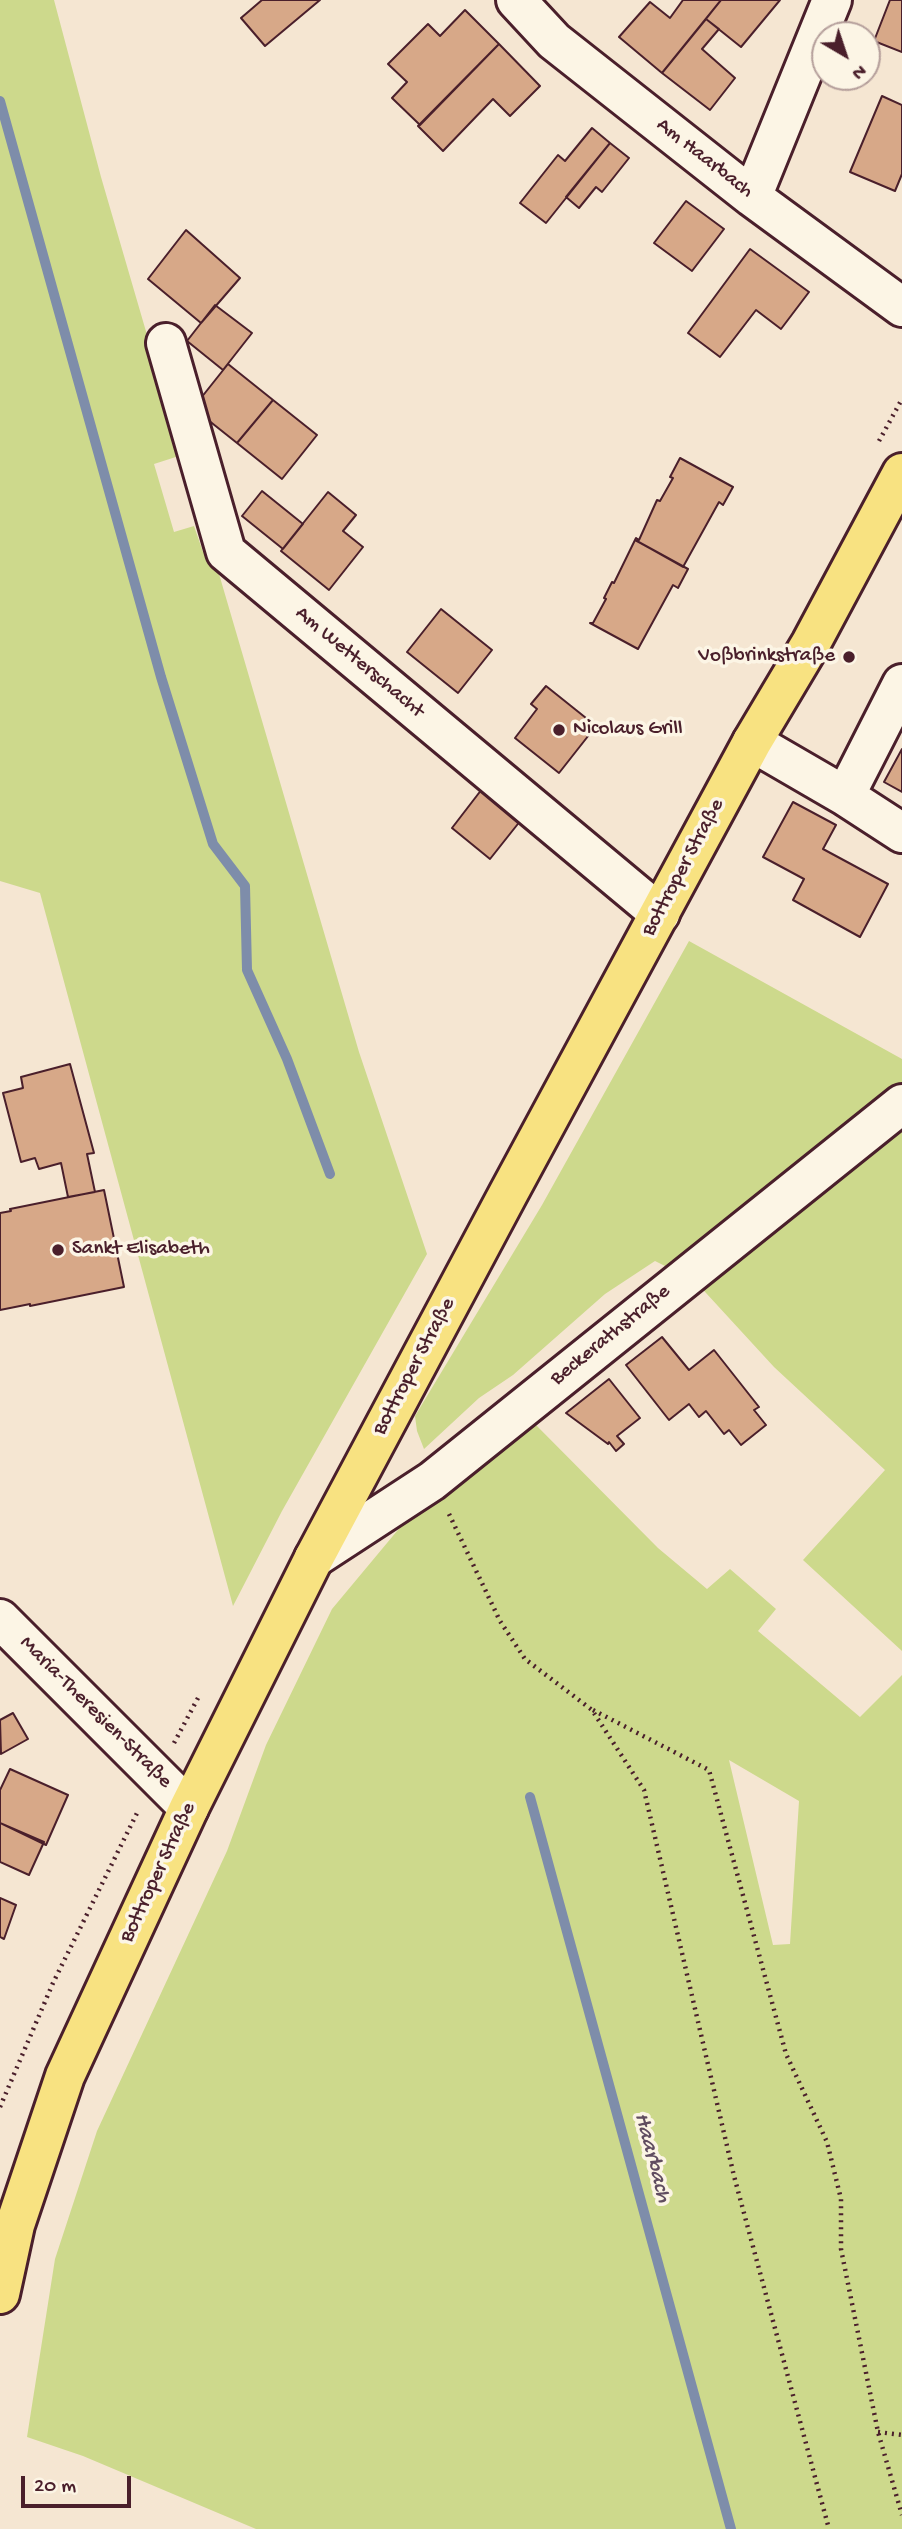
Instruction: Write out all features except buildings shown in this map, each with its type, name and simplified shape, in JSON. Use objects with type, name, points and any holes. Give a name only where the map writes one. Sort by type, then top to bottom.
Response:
[{"type":"main road","name":"Bottroper Straße","points":[[0,2294],[15,2225],[65,2076],[189,1808],[314,1558],[752,742],[811,642],[902,473]]},
{"type":"street","name":"Am Haarbach","points":[[516,0],[554,41],[752,197],[902,307]]},
{"type":"street","points":[[752,197],[832,0]]},
{"type":"street","name":"Am Wetterschacht","points":[[166,344],[226,552],[660,914]]},
{"type":"street","points":[[845,796],[902,684]]},
{"type":"street","points":[[752,742],[902,833]]},
{"type":"street","name":"Beckerathstraße","points":[[314,1558],[432,1480],[902,1104]]},
{"type":"street","name":"Maria-Theresien-Straße","points":[[0,1619],[189,1808]]},
{"type":"path","points":[[432,1480],[500,1621],[526,1659],[592,1710],[709,1770],[786,2054],[827,2142],[841,2199],[841,2249],[878,2432],[902,2515]]},
{"type":"path","points":[[592,1710],[644,1790],[734,2176],[829,2529]]},
{"type":"path","points":[[0,2107],[52,1983],[156,1775]]},
{"type":"path","points":[[878,2432],[902,2435]]},
{"type":"green space","points":[[0,0],[54,0],[101,177],[182,455],[154,464],[174,532],[194,526],[203,552],[212,550],[359,1052],[427,1254],[282,1511],[233,1606],[40,893],[0,881]]},
{"type":"green space","points":[[689,941],[902,1059],[902,1087],[671,1269],[655,1261],[605,1294],[513,1375],[479,1398],[424,1449],[415,1416],[542,1205]]},
{"type":"green space","points":[[902,1119],[902,1651],[803,1560],[885,1470],[774,1367],[695,1281]]},
{"type":"green space","points":[[532,1421],[658,1548],[707,1589],[730,1569],[776,1609],[758,1631],[860,1717],[902,1675],[902,2529],[256,2529],[83,2456],[27,2437],[55,2259],[97,2131],[227,1851],[266,1745],[332,1609],[412,1513]],"holes":[[[729,1760],[799,1801],[790,1944],[773,1945]]]},
{"type":"waterway","points":[[0,101],[161,677],[213,844],[245,886],[247,970],[287,1059],[330,1174]]},
{"type":"waterway","name":"Haarbach","points":[[530,1797],[731,2529]]},
{"type":"place","name":"Voßbrinkstraße","points":[[849,657]]},
{"type":"place","name":"Nicolaus Grill","points":[[559,730]]},
{"type":"place","name":"Sankt Elisabeth","points":[[58,1250]]}]
